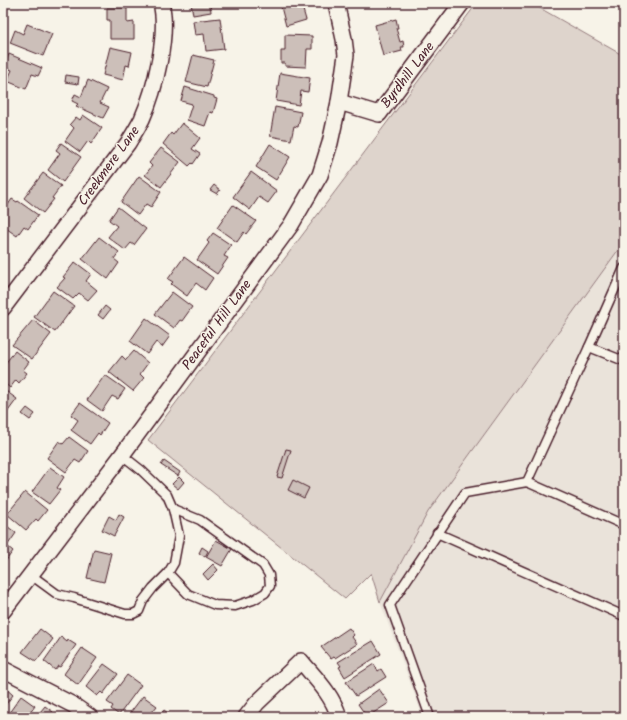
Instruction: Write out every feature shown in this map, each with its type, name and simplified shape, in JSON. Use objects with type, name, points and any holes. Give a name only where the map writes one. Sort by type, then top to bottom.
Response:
[{"type":"street","name":"Creekmere Lane","points":[[3,308],[128,143],[142,120],[150,99],[160,55],[163,21],[161,3]]},
{"type":"street","name":"Peaceful Hill Lane","points":[[3,612],[122,455],[291,225],[320,175],[330,143],[339,102],[346,55],[344,38],[336,3]]},
{"type":"street","name":"Byrdhill Lane","points":[[339,102],[379,114],[462,3]]},
{"type":"street","points":[[246,717],[257,703],[301,662],[324,687],[333,700],[339,717]]},
{"type":"street","points":[[3,669],[73,705],[90,717]]},
{"type":"lane","points":[[527,482],[624,268]]},
{"type":"lane","points":[[589,347],[624,361]]},
{"type":"lane","points":[[31,575],[57,594],[125,614],[133,614],[139,611],[143,601],[168,573],[174,563],[179,536],[174,509],[167,495],[141,470],[122,455]]},
{"type":"lane","points":[[430,717],[390,605],[465,493],[527,482],[624,525]]},
{"type":"lane","points":[[168,573],[188,594],[215,605],[235,606],[253,600],[265,593],[270,586],[269,575],[263,565],[200,520],[174,509]]},
{"type":"lane","points":[[437,533],[624,616]]},
{"type":"lane","points":[[619,717],[624,713]]},
{"type":"shaded area","points":[[477,3],[531,3],[624,56],[624,242],[428,512],[380,602],[371,573],[345,599],[148,440]]},
{"type":"shaded area","points":[[624,242],[624,717],[423,717],[380,602],[428,512]]},
{"type":"building","points":[[191,3],[210,3],[211,12],[193,15]]},
{"type":"building","points":[[280,3],[301,3],[306,20],[286,26]]},
{"type":"building","points":[[107,8],[127,8],[127,23],[134,22],[134,39],[110,39],[110,20],[107,20]]},
{"type":"building","points":[[220,18],[224,49],[206,51],[204,34],[195,35],[193,21]]},
{"type":"building","points":[[396,19],[398,28],[396,28],[400,42],[403,41],[404,47],[401,47],[402,51],[383,56],[375,25]]},
{"type":"building","points":[[27,24],[52,34],[43,56],[10,43],[15,30],[23,34]]},
{"type":"building","points":[[285,35],[312,36],[312,49],[307,49],[306,67],[285,66],[285,63],[281,63],[281,51],[285,51]]},
{"type":"building","points":[[110,47],[132,52],[129,66],[126,65],[123,80],[103,75]]},
{"type":"building","points":[[9,54],[42,68],[38,76],[32,74],[26,89],[7,81],[12,70],[4,67]]},
{"type":"building","points":[[193,55],[214,60],[207,87],[186,82]]},
{"type":"building","points":[[280,73],[310,78],[308,92],[301,91],[299,105],[276,101]]},
{"type":"building","points":[[66,75],[79,77],[78,84],[65,82]]},
{"type":"building","points":[[88,80],[107,89],[100,103],[109,107],[103,118],[76,106],[78,104],[72,101],[75,94],[81,97]]},
{"type":"building","points":[[185,87],[214,96],[214,98],[217,99],[213,113],[210,112],[205,126],[187,120],[192,104],[181,101]]},
{"type":"building","points":[[275,107],[301,112],[298,127],[294,126],[291,140],[270,136]]},
{"type":"building","points":[[83,115],[102,128],[91,144],[88,141],[80,152],[65,141],[74,128],[70,124],[76,117],[80,120]]},
{"type":"building","points":[[182,123],[200,138],[192,149],[200,154],[193,164],[192,163],[189,166],[163,144],[171,133],[173,135]]},
{"type":"building","points":[[61,143],[81,157],[63,182],[48,170],[60,153],[56,150]]},
{"type":"building","points":[[270,144],[290,157],[276,180],[256,167]]},
{"type":"building","points":[[161,148],[180,162],[161,187],[145,175],[152,166],[149,163]]},
{"type":"building","points":[[251,172],[277,191],[268,203],[259,197],[250,210],[233,197]]},
{"type":"building","points":[[43,173],[61,186],[52,198],[54,199],[43,213],[24,198]]},
{"type":"building","points":[[139,176],[161,192],[151,207],[146,204],[138,215],[121,202]]},
{"type":"building","points":[[214,185],[220,190],[217,194],[210,190]]},
{"type":"building","points":[[12,199],[17,202],[18,201],[38,215],[28,229],[24,226],[17,236],[3,226],[3,212]]},
{"type":"building","points":[[233,205],[256,221],[246,234],[244,232],[237,242],[217,228]]},
{"type":"building","points":[[118,207],[146,229],[134,245],[131,243],[125,250],[108,237],[117,226],[109,220]]},
{"type":"building","points":[[213,233],[231,245],[224,256],[228,258],[217,274],[197,260],[209,243],[207,241]]},
{"type":"building","points":[[99,237],[119,252],[114,259],[119,263],[108,279],[82,259]]},
{"type":"building","points":[[184,257],[213,278],[205,290],[196,283],[187,296],[171,284],[173,282],[168,279]]},
{"type":"building","points":[[75,262],[91,274],[86,281],[97,290],[88,300],[79,293],[73,299],[57,287],[65,278],[63,277]]},
{"type":"building","points":[[53,291],[74,306],[55,332],[34,317]]},
{"type":"building","points":[[172,292],[192,307],[182,321],[180,320],[174,328],[155,314]]},
{"type":"building","points":[[105,306],[110,310],[103,319],[98,315]]},
{"type":"building","points":[[146,318],[170,336],[162,347],[156,342],[147,354],[130,341]]},
{"type":"building","points":[[33,320],[51,334],[32,359],[12,345]]},
{"type":"building","points":[[15,351],[29,362],[23,370],[27,373],[19,383],[16,380],[10,388],[3,382],[3,364],[4,365]]},
{"type":"building","points":[[134,351],[148,363],[140,374],[144,378],[133,391],[109,372],[122,356],[126,360]]},
{"type":"building","points":[[105,375],[125,389],[118,399],[112,396],[102,411],[87,400]]},
{"type":"building","points":[[3,389],[17,399],[3,418]]},
{"type":"building","points":[[80,403],[108,423],[100,435],[98,433],[90,444],[71,430],[78,420],[71,415]]},
{"type":"building","points":[[27,408],[35,414],[30,420],[22,414]]},
{"type":"building","points":[[69,437],[88,451],[80,463],[75,460],[66,472],[47,458],[59,441],[63,444]]},
{"type":"building","points":[[286,449],[291,450],[282,478],[277,477]]},
{"type":"building","points":[[164,461],[180,472],[178,476],[161,465]]},
{"type":"building","points":[[50,467],[64,477],[57,488],[60,490],[49,504],[32,492]]},
{"type":"building","points":[[179,477],[184,482],[178,489],[172,484]]},
{"type":"building","points":[[293,480],[309,488],[304,498],[288,490]]},
{"type":"building","points":[[25,492],[47,510],[38,521],[36,519],[26,530],[7,514]]},
{"type":"building","points":[[119,514],[124,517],[114,536],[102,530],[109,516],[116,520]]},
{"type":"building","points":[[3,523],[16,533],[7,546],[13,551],[5,562],[3,560]]},
{"type":"building","points":[[216,540],[232,549],[222,566],[206,557]]},
{"type":"building","points":[[202,547],[208,551],[205,557],[199,553]]},
{"type":"building","points":[[94,549],[111,553],[104,582],[87,578]]},
{"type":"building","points":[[213,564],[218,570],[208,580],[203,574]]},
{"type":"building","points":[[349,628],[354,635],[352,637],[357,644],[331,659],[321,647]]},
{"type":"building","points":[[40,629],[53,639],[36,661],[22,652]]},
{"type":"building","points":[[61,637],[67,642],[68,640],[76,645],[60,667],[58,666],[55,670],[44,661]]},
{"type":"building","points":[[373,641],[381,654],[345,677],[339,667],[341,666],[338,662]]},
{"type":"building","points":[[82,648],[97,658],[78,685],[64,674]]},
{"type":"building","points":[[104,664],[118,674],[103,694],[101,692],[97,696],[86,687]]},
{"type":"building","points":[[374,664],[378,671],[381,669],[386,677],[356,696],[346,682]]},
{"type":"building","points":[[127,675],[141,685],[119,715],[111,709],[113,706],[107,702]]},
{"type":"building","points":[[3,686],[13,695],[3,708]]},
{"type":"building","points":[[379,689],[389,703],[367,717],[358,704]]},
{"type":"building","points":[[21,696],[35,706],[27,717],[6,717]]},
{"type":"building","points":[[143,696],[157,706],[148,717],[127,717]]},
{"type":"building","points":[[45,706],[53,712],[52,713],[58,717],[36,717]]},
{"type":"building","points":[[164,710],[172,716],[173,714],[177,717],[159,717]]}]
